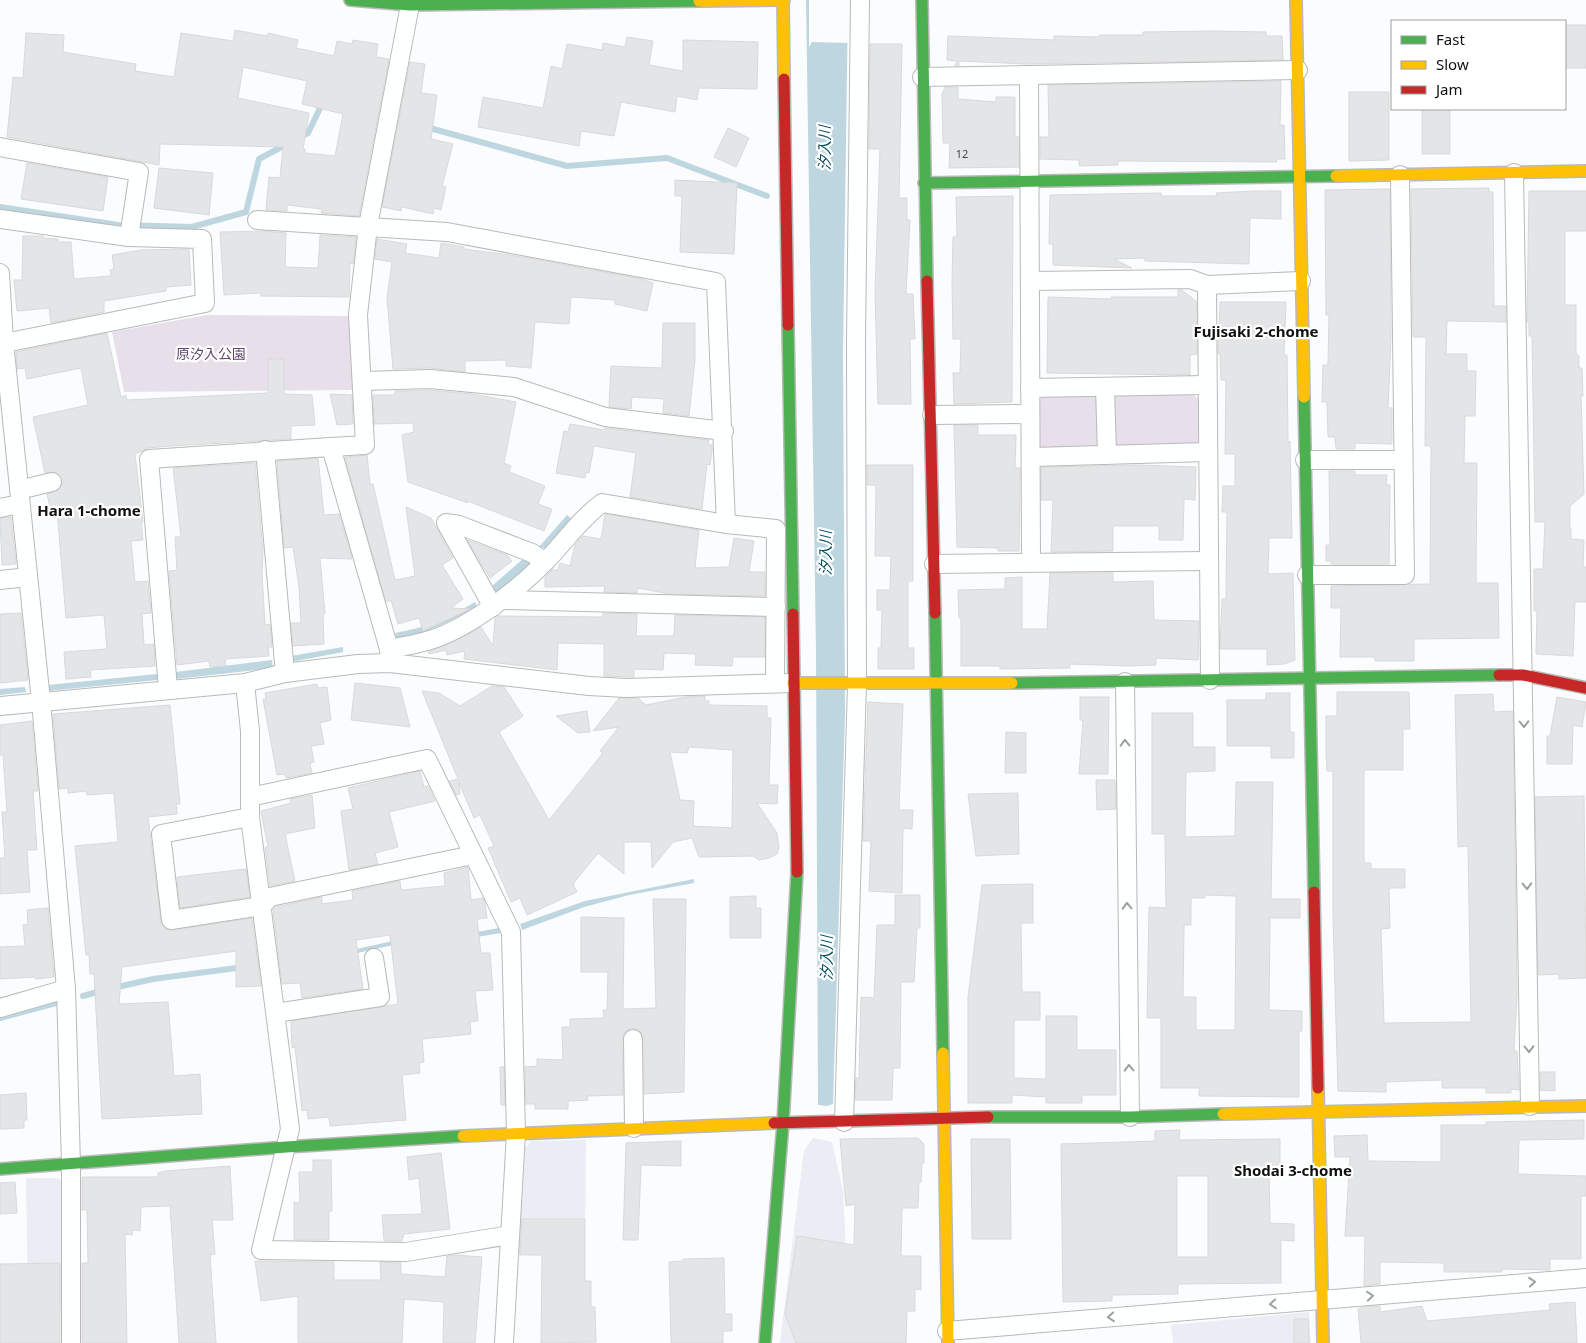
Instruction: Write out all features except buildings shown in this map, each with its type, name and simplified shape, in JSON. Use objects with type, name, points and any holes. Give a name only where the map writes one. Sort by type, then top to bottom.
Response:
[{"type":"street","points":[[350,0],[410,5],[784,0],[797,870],[783,1123],[765,1343]]},
{"type":"street","points":[[844,1122],[857,684],[856,341],[860,0]]},
{"type":"street","points":[[922,0],[924,183],[932,415],[948,1337],[1322,1300],[1586,1278]]},
{"type":"street","points":[[1296,0],[1323,1343]]},
{"type":"street","points":[[168,689],[149,460],[265,450],[365,445],[358,315],[368,226],[410,5]]},
{"type":"street","points":[[922,77],[1298,70]]},
{"type":"street","points":[[1029,75],[1031,562]]},
{"type":"street","points":[[0,146],[139,172],[129,236]]},
{"type":"street","points":[[924,183],[1586,171]]},
{"type":"street","points":[[1514,173],[1530,1106]]},
{"type":"street","points":[[1307,575],[1405,575],[1400,175]]},
{"type":"street","points":[[0,219],[129,236],[202,239],[205,303],[2,343]]},
{"type":"street","points":[[257,220],[448,232],[716,282],[724,431],[726,524]]},
{"type":"street","points":[[0,274],[2,343],[41,701],[66,989],[71,1165],[71,1343]]},
{"type":"street","points":[[1030,282],[1190,279],[1207,285],[1301,281]]},
{"type":"street","points":[[1207,285],[1206,385],[1210,680]]},
{"type":"street","points":[[363,381],[430,379],[514,387],[605,417],[724,431]]},
{"type":"street","points":[[1030,388],[1206,385]]},
{"type":"street","points":[[1105,387],[1107,455]]},
{"type":"street","points":[[932,415],[1030,414]]},
{"type":"street","points":[[330,446],[390,656]]},
{"type":"street","points":[[265,450],[285,673]]},
{"type":"street","points":[[1032,457],[1208,452]]},
{"type":"street","points":[[1305,460],[1403,460]]},
{"type":"street","points":[[0,508],[52,482]]},
{"type":"street","points":[[0,706],[245,683],[285,673],[358,664],[390,656],[449,631],[499,603],[545,562],[585,516],[602,503],[726,524],[776,529],[775,683]]},
{"type":"street","points":[[499,603],[446,523],[459,525],[532,552],[545,562]]},
{"type":"street","points":[[934,564],[1208,560]]},
{"type":"street","points":[[0,580],[28,577]]},
{"type":"street","points":[[499,603],[776,607]]},
{"type":"street","points":[[390,656],[589,686],[626,688],[775,683],[1125,682],[1523,675],[1586,688]]},
{"type":"street","points":[[1125,682],[1130,1117]]},
{"type":"street","points":[[245,683],[250,731],[250,818],[290,1129],[261,1250],[406,1252],[510,1235]]},
{"type":"street","points":[[250,797],[427,759],[511,932],[516,1133],[504,1343]]},
{"type":"street","points":[[250,818],[161,834],[171,920],[262,906],[270,897],[474,855]]},
{"type":"street","points":[[276,1013],[380,997],[374,958]]},
{"type":"street","points":[[0,1008],[66,989]]},
{"type":"street","points":[[633,1039],[634,1128]]},
{"type":"street","points":[[0,1169],[286,1147],[634,1128],[844,1122],[943,1116],[1130,1117],[1586,1106]]},
{"type":"shaded area","points":[[813,1138],[832,1142],[843,1191],[851,1343],[780,1343],[804,1151]]},
{"type":"shaded area","points":[[586,1140],[585,1255],[518,1255],[524,1149],[531,1141]]},
{"type":"shaded area","points":[[26,1178],[56,1178],[62,1181],[64,1308],[28,1309]]},
{"type":"shaded area","points":[[1309,1312],[1311,1343],[1173,1343],[1171,1325]]},
{"type":"green space","name":"原汐入公園","points":[[207,315],[352,316],[352,390],[124,392],[112,332]]},
{"type":"green space","points":[[1189,393],[1198,398],[1199,441],[1193,449],[1043,452],[1037,448],[1038,401],[1045,394]]},
{"type":"water","name":"汐入川","points":[[806,0],[848,0],[843,353],[845,714],[833,1104],[827,1106],[818,1105],[816,650]]},
{"type":"water","points":[[567,515],[572,519],[545,548],[539,547]]},
{"type":"water","points":[[524,558],[531,564],[495,595],[492,586]]},
{"type":"water","points":[[475,602],[477,606],[448,622],[397,641],[395,633],[436,621]]},
{"type":"water","points":[[343,647],[343,652],[291,662],[291,656]]},
{"type":"water","points":[[272,660],[273,668],[176,679],[176,672]]},
{"type":"water","points":[[157,674],[157,680],[48,691],[48,685]]},
{"type":"water","points":[[25,687],[26,692],[0,695],[0,689]]},
{"type":"water","points":[[694,879],[694,883],[629,895],[584,907],[522,930],[520,924],[585,901]]},
{"type":"water","points":[[499,928],[501,933],[439,943],[402,943],[344,956],[343,952],[402,939],[439,939]]},
{"type":"pier","points":[[809,0],[851,0],[849,43],[812,42],[809,47]]},
{"type":"waterway","points":[[298,138],[308,133],[323,102]]},
{"type":"waterway","points":[[426,127],[567,166],[667,158],[767,196]]},
{"type":"waterway","points":[[0,207],[118,225],[192,227],[246,212],[259,159],[287,144]]},
{"type":"waterway","points":[[113,988],[153,979],[260,965]]},
{"type":"waterway","points":[[83,996],[101,991]]},
{"type":"waterway","points":[[0,1018],[56,1003]]},
{"type":"traffic: fast","points":[[350,0],[410,5],[699,1]]},
{"type":"traffic: fast","points":[[922,0],[927,281]]},
{"type":"traffic: fast","points":[[924,183],[1336,176]]},
{"type":"traffic: fast","points":[[788,325],[793,614]]},
{"type":"traffic: fast","points":[[1304,397],[1314,892]]},
{"type":"traffic: fast","points":[[935,613],[943,1053]]},
{"type":"traffic: fast","points":[[1012,683],[1499,675]]},
{"type":"traffic: fast","points":[[765,1343],[783,1123],[797,872]]},
{"type":"traffic: fast","points":[[988,1117],[1130,1117],[1223,1114]]},
{"type":"traffic: fast","points":[[0,1169],[286,1147],[463,1136]]},
{"type":"traffic: slow","points":[[783,0],[784,79]]},
{"type":"traffic: slow","points":[[699,1],[784,0]]},
{"type":"traffic: slow","points":[[1296,0],[1304,397]]},
{"type":"traffic: slow","points":[[1336,176],[1586,171]]},
{"type":"traffic: slow","points":[[793,683],[1012,683]]},
{"type":"traffic: slow","points":[[943,1053],[948,1343]]},
{"type":"traffic: slow","points":[[1318,1088],[1323,1343]]},
{"type":"traffic: slow","points":[[1223,1114],[1586,1106]]},
{"type":"traffic: slow","points":[[463,1136],[774,1123]]},
{"type":"traffic: jam","points":[[784,79],[788,325]]},
{"type":"traffic: jam","points":[[927,281],[935,613]]},
{"type":"traffic: jam","points":[[793,614],[797,872]]},
{"type":"traffic: jam","points":[[1499,675],[1523,675],[1586,688]]},
{"type":"traffic: jam","points":[[1314,892],[1318,1088]]},
{"type":"traffic: jam","points":[[774,1123],[988,1117]]},
{"type":"district","name":"Fujisaki 2-chome","points":[[1256,331]]},
{"type":"district","name":"Hara 1-chome","points":[[89,510]]},
{"type":"district","name":"Shodai 3-chome","points":[[1293,1170]]}]
